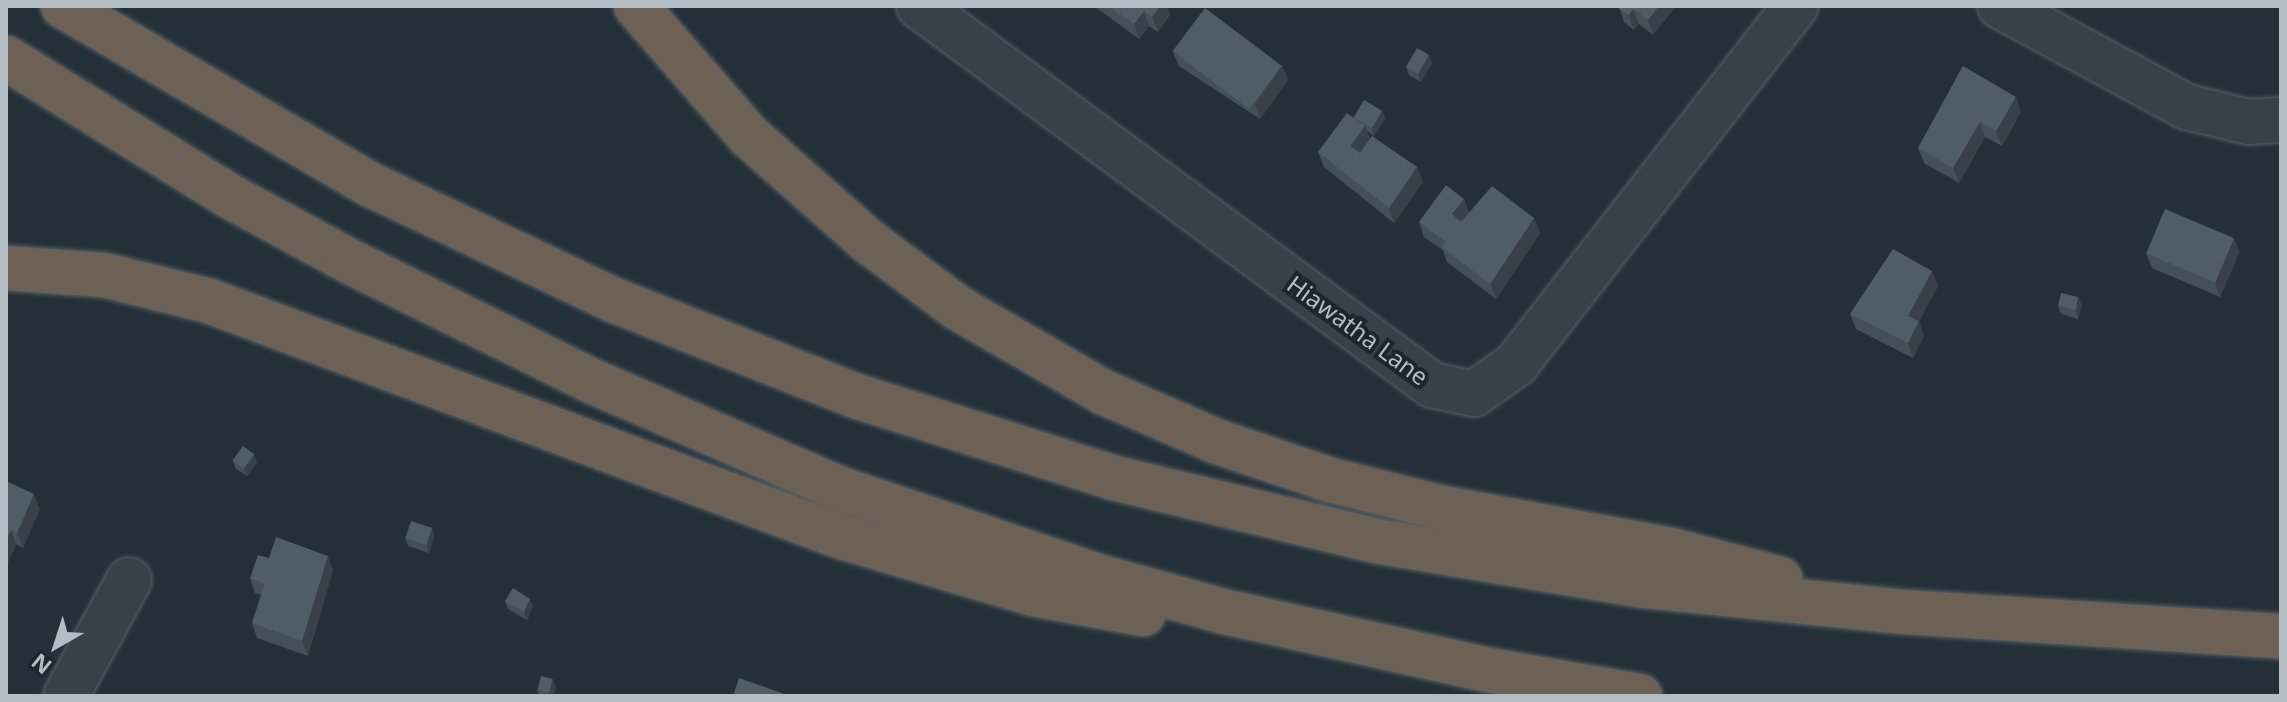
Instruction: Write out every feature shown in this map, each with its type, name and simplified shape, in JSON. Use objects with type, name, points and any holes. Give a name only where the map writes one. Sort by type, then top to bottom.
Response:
[{"type":"highway","points":[[63,6],[250,119],[488,243],[733,349],[988,441],[1246,513],[1376,541],[1638,585],[1906,612],[2281,636]]},
{"type":"highway","points":[[636,6],[748,135],[847,225],[958,308],[1103,392],[1218,442],[1330,480],[1442,508],[1670,550],[1906,612]]},
{"type":"highway","points":[[6,58],[205,181],[349,261],[713,437],[840,489],[1097,576],[1360,643]]},
{"type":"highway","points":[[6,268],[104,275],[209,301],[702,487],[942,569],[1120,611],[1360,643],[1640,696]]},
{"type":"street","name":"Hiawatha Lane","points":[[919,6],[1432,385],[1474,394],[1516,364],[1796,6]]},
{"type":"street","points":[[2000,6],[2187,107],[2249,122],[2281,120]]},
{"type":"street","points":[[66,696],[129,580]]},
{"type":"building","points":[[1108,6],[1160,6],[1152,17],[1144,11],[1134,24]]},
{"type":"building","points":[[1619,6],[1659,6],[1648,20],[1633,9],[1629,15]]},
{"type":"building","points":[[1205,8],[1282,66],[1249,109],[1173,51]]},
{"type":"building","points":[[1417,48],[1429,55],[1418,74],[1406,67]]},
{"type":"building","points":[[1963,66],[2016,97],[1996,131],[1980,122],[1953,168],[1918,148]]},
{"type":"building","points":[[1364,100],[1382,111],[1372,128],[1354,117]]},
{"type":"building","points":[[1347,113],[1365,126],[1350,146],[1360,153],[1372,136],[1417,167],[1389,208],[1318,152]]},
{"type":"building","points":[[1446,185],[1464,199],[1452,214],[1461,222],[1492,186],[1534,218],[1490,284],[1442,247],[1446,242],[1419,222]]},
{"type":"building","points":[[2165,209],[2234,238],[2215,282],[2146,253]]},
{"type":"building","points":[[1893,249],[1932,271],[1908,316],[1919,321],[1908,343],[1850,314]]},
{"type":"building","points":[[2061,293],[2079,297],[2076,310],[2058,306]]},
{"type":"building","points":[[243,446],[254,454],[244,469],[232,461]]},
{"type":"building","points":[[6,481],[34,494],[17,533],[11,530],[6,540]]},
{"type":"building","points":[[411,521],[432,528],[426,545],[405,538]]},
{"type":"building","points":[[276,537],[328,556],[302,641],[252,623],[265,584],[250,578],[258,555],[269,558]]},
{"type":"building","points":[[513,588],[530,599],[524,612],[505,601]]},
{"type":"building","points":[[541,676],[553,679],[549,692],[538,690]]},
{"type":"building","points":[[739,678],[790,696],[733,696]]}]
